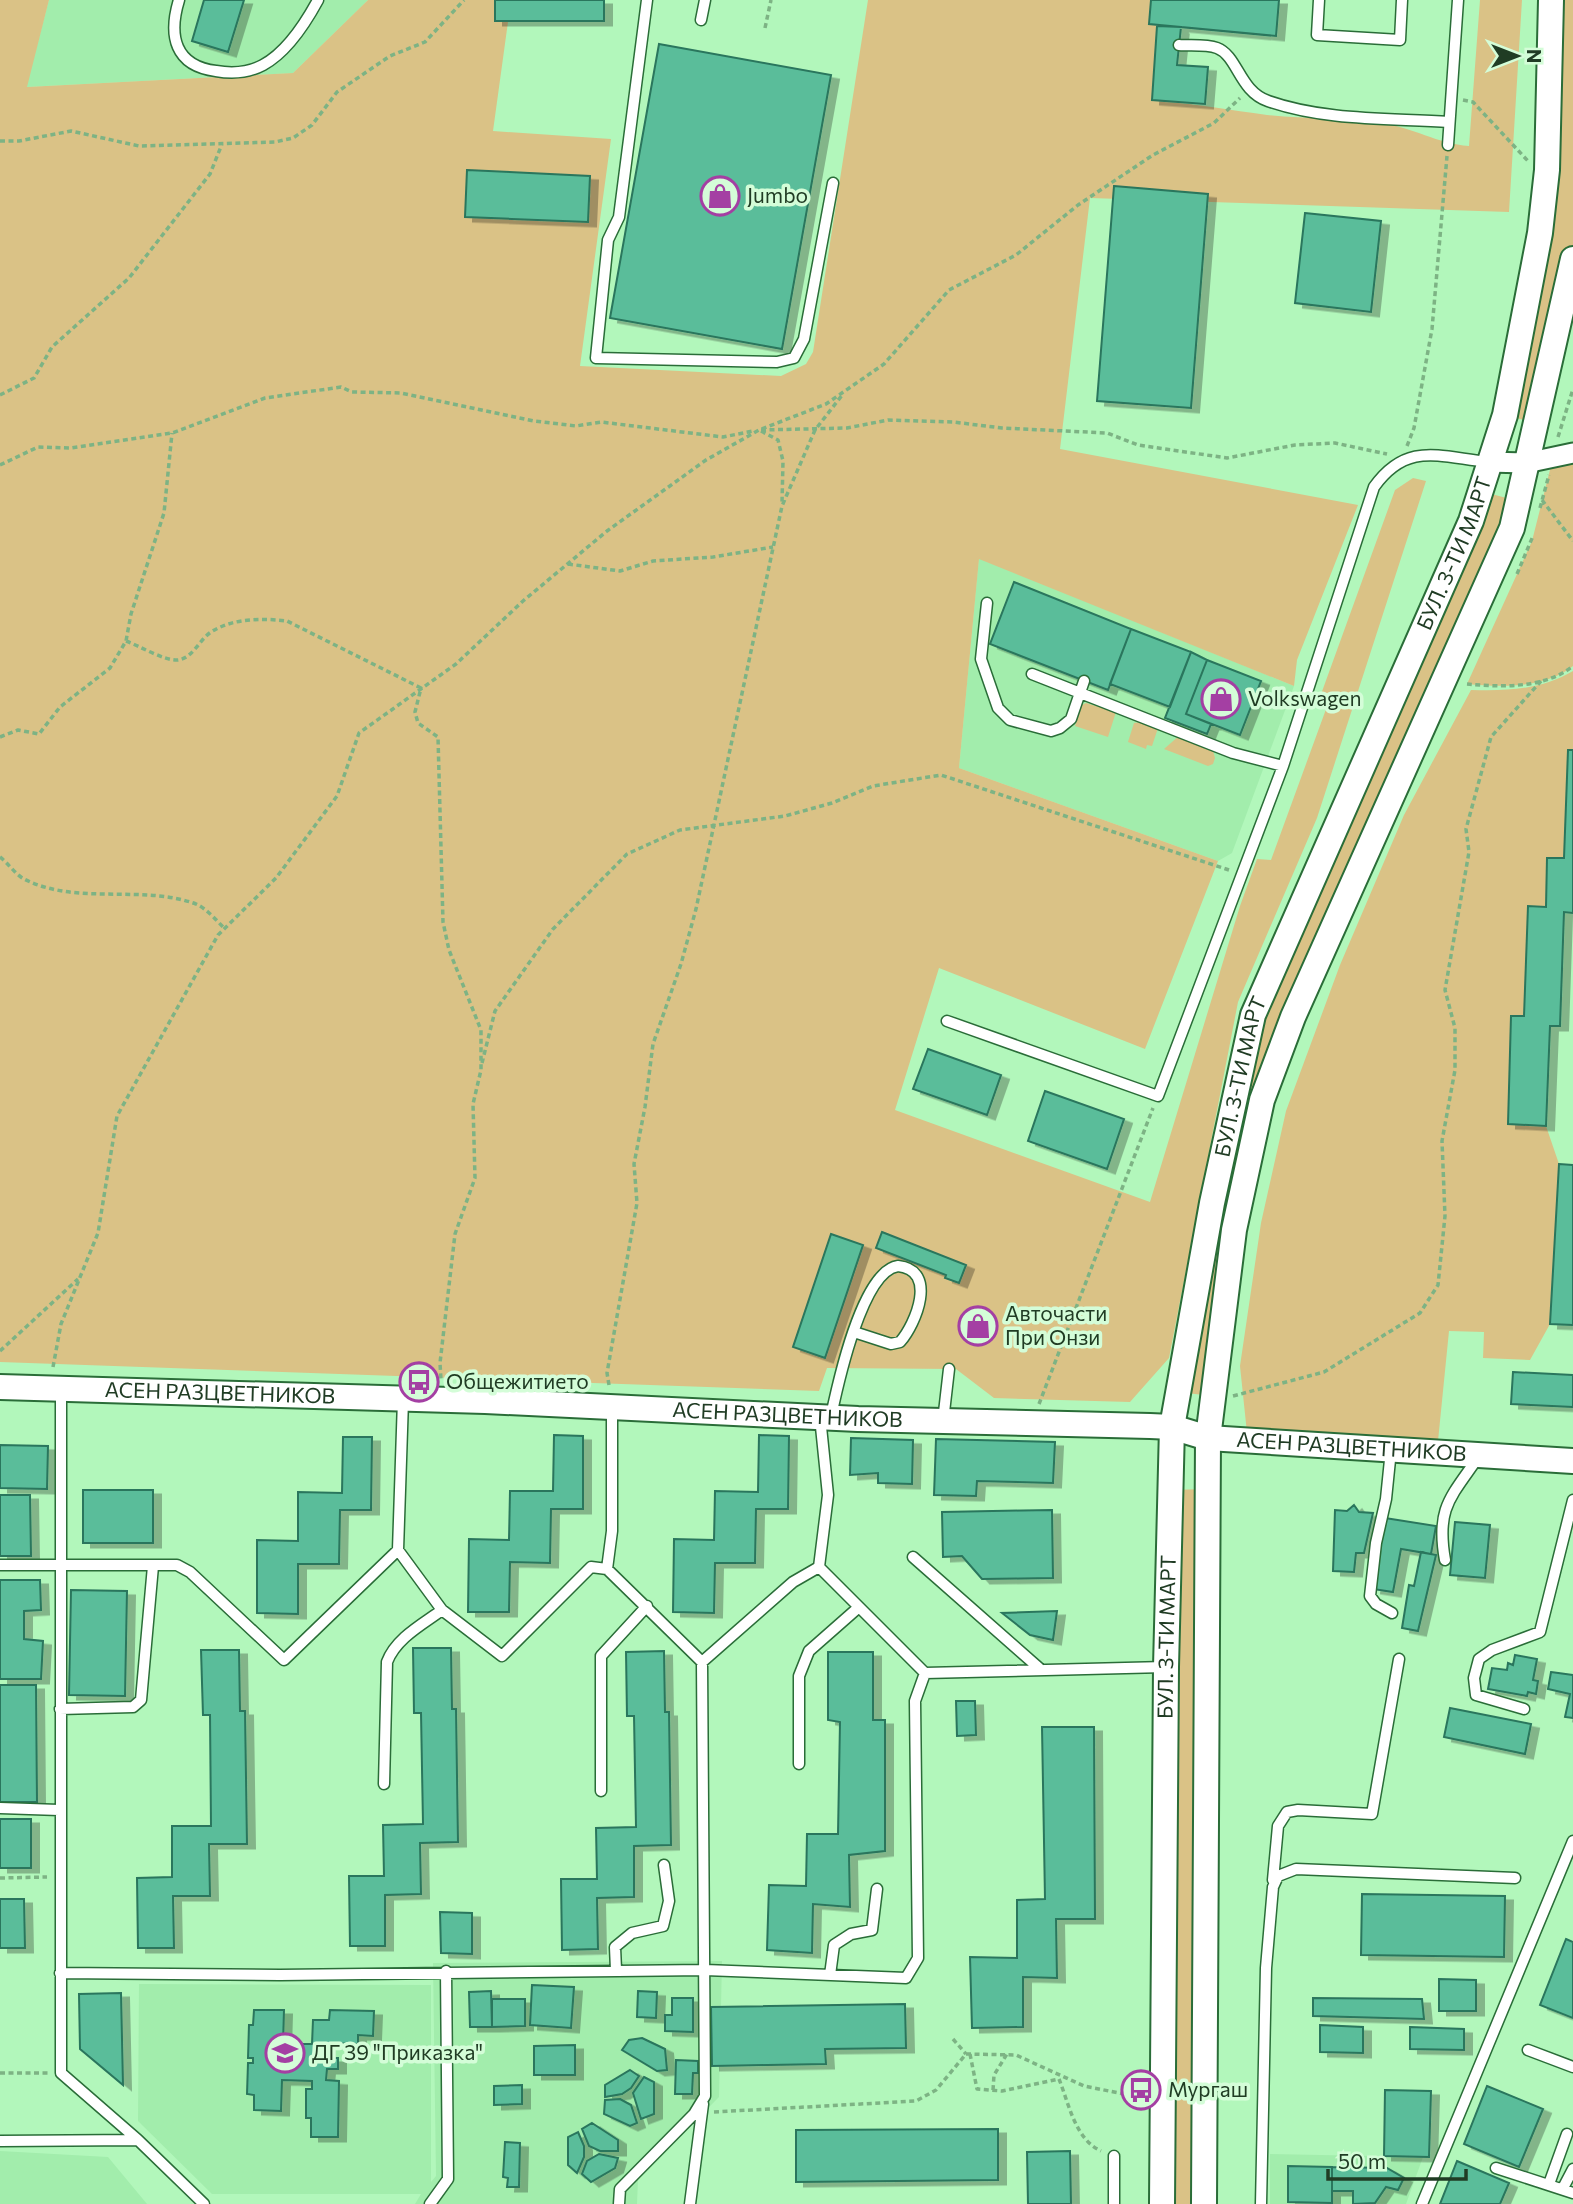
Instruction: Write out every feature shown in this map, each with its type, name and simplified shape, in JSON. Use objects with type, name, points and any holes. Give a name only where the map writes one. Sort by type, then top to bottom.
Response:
[{"type":"street","name":"БУЛ. 3-ТИ МАРТ","points":[[1162,2204],[1166,1667],[1172,1427],[1212,1203],[1253,1015],[1471,521],[1505,415],[1540,233],[1547,170],[1551,0]]},
{"type":"street","name":"БУЛ. 3-ТИ МАРТ","points":[[1204,2204],[1208,1438],[1234,1230],[1262,1100],[1293,1017],[1512,528],[1573,259]]},
{"type":"street","points":[[1488,462],[1527,463],[1573,453]]},
{"type":"street","name":"АСЕН РАЗЦВЕТНИКОВ","points":[[0,1387],[443,1401],[943,1422],[1172,1427],[1208,1438],[1573,1461]]},
{"type":"lane","points":[[179,0],[174,32],[176,44],[187,62],[207,70],[233,74],[265,64],[291,41],[318,0]]},
{"type":"lane","points":[[647,0],[619,217],[608,240],[596,358],[777,362],[794,358],[804,339],[833,183]]},
{"type":"lane","points":[[701,20],[705,0]]},
{"type":"lane","points":[[1319,0],[1317,35],[1400,40],[1402,0]]},
{"type":"lane","points":[[1448,145],[1458,0]]},
{"type":"lane","points":[[1179,45],[1216,48],[1228,56],[1249,90],[1265,100],[1315,114],[1449,122]]},
{"type":"lane","points":[[947,1021],[1158,1096],[1283,766],[1374,487],[1387,469],[1402,458],[1426,456],[1488,462]]},
{"type":"lane","points":[[987,603],[981,659],[998,708],[1010,720],[1051,731],[1071,719],[1084,681]]},
{"type":"lane","points":[[1032,674],[1233,752],[1283,766]]},
{"type":"lane","points":[[819,1567],[828,1495],[826,1417],[840,1368],[854,1332],[877,1281],[885,1270],[898,1266],[916,1273],[922,1284],[921,1297],[900,1342],[891,1344],[854,1332]]},
{"type":"lane","points":[[943,1422],[949,1369]]},
{"type":"lane","points":[[55,1390],[60,1563],[61,2073],[138,2140],[204,2204]]},
{"type":"lane","points":[[403,1400],[398,1550],[442,1610],[502,1656],[591,1567],[607,1569],[702,1662],[704,2099],[690,2204]]},
{"type":"lane","points":[[607,1569],[612,1531],[612,1408]]},
{"type":"lane","points":[[1391,1450],[1387,1499],[1376,1543],[1370,1596],[1376,1604],[1392,1613]]},
{"type":"lane","points":[[1445,1560],[1441,1539],[1445,1507],[1452,1491],[1479,1455]]},
{"type":"lane","points":[[1524,1709],[1476,1695],[1474,1678],[1479,1659],[1492,1650],[1540,1632],[1573,1500]]},
{"type":"lane","points":[[0,1565],[177,1565],[190,1572],[284,1660],[398,1550]]},
{"type":"lane","points":[[914,1557],[1039,1668]]},
{"type":"lane","points":[[60,1709],[133,1707],[141,1700],[153,1566]]},
{"type":"lane","points":[[819,1567],[925,1673],[1039,1668],[1166,1667]]},
{"type":"lane","points":[[702,1662],[793,1582],[819,1567]]},
{"type":"lane","points":[[601,1791],[601,1656],[647,1606]]},
{"type":"lane","points":[[799,1763],[799,1676],[809,1651],[859,1607]]},
{"type":"lane","points":[[384,1784],[387,1662],[391,1651],[442,1610]]},
{"type":"lane","points":[[1261,2204],[1266,1968],[1278,1826],[1287,1812],[1372,1814],[1399,1659]]},
{"type":"lane","points":[[60,1973],[280,1975],[705,1970],[906,1978],[918,1958],[915,1701],[925,1673]]},
{"type":"lane","points":[[0,1808],[60,1810]]},
{"type":"lane","points":[[1422,2204],[1573,1841]]},
{"type":"lane","points":[[616,1970],[615,1947],[632,1933],[663,1926],[669,1901],[664,1866]]},
{"type":"lane","points":[[1273,1887],[1278,1875],[1289,1870],[1516,1878]]},
{"type":"lane","points":[[830,1975],[834,1945],[851,1934],[872,1930],[877,1889]]},
{"type":"lane","points":[[430,2204],[448,2179],[446,1971]]},
{"type":"lane","points":[[1528,2050],[1573,2067]]},
{"type":"lane","points":[[619,2204],[620,2189],[694,2114],[704,2099]]},
{"type":"lane","points":[[1549,2184],[1567,2134]]},
{"type":"lane","points":[[0,2141],[138,2140]]},
{"type":"lane","points":[[1114,2156],[1114,2204]]},
{"type":"lane","points":[[1496,2168],[1568,2191],[1573,2169]]},
{"type":"path","points":[[0,141],[19,141],[71,131],[139,146],[222,144],[293,138],[312,125],[337,92],[390,56],[425,42],[464,0]]},
{"type":"path","points":[[765,28],[771,0]]},
{"type":"path","points":[[55,1390],[61,1324],[98,1233],[117,1116],[193,975],[225,929],[276,878],[337,796],[359,733],[456,664],[567,564],[706,460],[759,430],[826,404],[884,364],[949,290],[1016,255],[1118,178],[1214,123],[1249,90]]},
{"type":"path","points":[[1451,97],[1473,102],[1522,158],[1547,170]]},
{"type":"path","points":[[0,395],[34,378],[52,347],[129,278],[210,174],[222,144]]},
{"type":"path","points":[[0,465],[38,447],[71,448],[172,433],[265,398],[341,387],[352,392],[401,393],[534,421],[576,426],[601,422],[723,437],[759,430],[815,430],[888,420],[953,422],[1002,429],[1107,433],[1138,445],[1227,458],[1295,445],[1335,443],[1402,458],[1414,428],[1432,329],[1448,145]]},
{"type":"path","points":[[1538,519],[1573,389]]},
{"type":"path","points":[[612,1408],[607,1373],[637,1203],[634,1164],[653,1044],[681,964],[715,826],[782,506],[815,430],[845,391]]},
{"type":"path","points":[[759,430],[778,440],[783,461],[782,506]]},
{"type":"path","points":[[0,737],[18,730],[39,734],[60,706],[110,668],[126,640],[131,614],[164,513],[172,433]]},
{"type":"path","points":[[1542,500],[1573,541]]},
{"type":"path","points":[[1515,578],[1535,530]]},
{"type":"path","points":[[567,564],[620,571],[653,561],[713,557],[773,547]]},
{"type":"path","points":[[126,640],[174,661],[187,657],[212,632],[225,627],[262,618],[287,621],[421,688]]},
{"type":"path","points":[[1469,678],[1466,686],[1500,687],[1541,681],[1573,666]]},
{"type":"path","points":[[1230,1397],[1324,1372],[1420,1313],[1438,1285],[1446,1216],[1442,1141],[1455,1070],[1455,1028],[1445,990],[1469,852],[1466,829],[1491,737],[1541,681]]},
{"type":"path","points":[[421,688],[415,712],[418,723],[438,737],[443,922],[449,950],[481,1030],[481,1070]]},
{"type":"path","points":[[443,1401],[439,1363],[454,1234],[475,1178],[473,1104],[495,1011],[553,929],[627,854],[680,830],[785,816],[832,803],[873,786],[941,775],[1240,875]]},
{"type":"path","points":[[0,857],[22,878],[44,885],[83,893],[163,898],[198,904],[225,929]]},
{"type":"path","points":[[1031,1423],[1158,1096]]},
{"type":"path","points":[[0,1351],[81,1275]]},
{"type":"path","points":[[1231,1384],[1230,1397],[1234,1405]]},
{"type":"path","points":[[0,1878],[60,1877]]},
{"type":"path","points":[[953,2039],[968,2054],[977,2089],[993,2090],[1059,2079]]},
{"type":"path","points":[[694,2114],[916,2101],[936,2090],[968,2054],[1016,2055],[1084,2086],[1124,2094],[1162,2057]]},
{"type":"path","points":[[993,2090],[994,2075],[1007,2054]]},
{"type":"path","points":[[0,2073],[61,2073]]},
{"type":"path","points":[[1057,2073],[1080,2132],[1092,2147],[1114,2156]]},
{"type":"shaded area","points":[[0,0],[49,0],[27,87],[293,73],[368,0],[511,0],[493,131],[611,139],[580,366],[781,376],[806,364],[813,352],[868,0],[1151,0],[1149,24],[1168,26],[1160,101],[1267,115],[1381,123],[1469,146],[1480,0],[1522,0],[1509,212],[1090,198],[1060,449],[1358,505],[1297,660],[1294,686],[979,559],[959,768],[1218,861],[1145,1049],[939,968],[895,1110],[1150,1202],[1240,906],[1257,859],[1271,860],[1329,701],[1320,697],[1395,490],[1413,478],[1426,481],[1317,818],[1238,1002],[1169,1358],[1130,1402],[994,1398],[956,1369],[827,1368],[819,1391],[0,1362]]},
{"type":"shaded area","points":[[49,0],[368,0],[293,73],[26,87]]},
{"type":"shaded area","points":[[1551,0],[1573,0],[1573,257],[1536,423],[1505,415],[1540,233]]},
{"type":"shaded area","points":[[1573,453],[1573,666],[1562,674],[1536,683],[1508,686],[1467,684],[1532,541],[1553,458]]},
{"type":"shaded area","points":[[1480,491],[1518,501],[1262,1100],[1213,1396],[1177,1392],[1253,1015]]},
{"type":"shaded area","points":[[979,558],[1294,686],[1232,853],[1218,861],[959,768]]},
{"type":"shaded area","points":[[1573,671],[1573,750],[1568,751],[1564,858],[1547,858],[1546,907],[1528,906],[1524,1016],[1511,1017],[1508,1124],[1546,1126],[1559,1164],[1550,1324],[1530,1360],[1483,1358],[1484,1332],[1449,1331],[1438,1441],[1247,1433],[1240,1366],[1261,1223],[1286,1111],[1340,965],[1404,815],[1471,690],[1536,686]]},
{"type":"shaded area","points":[[1086,703],[1116,712],[1108,737],[1075,726],[1082,705]]},
{"type":"shaded area","points":[[1142,722],[1158,728],[1152,746],[1147,745],[1146,749],[1128,742],[1134,723]]},
{"type":"shaded area","points":[[1180,735],[1212,747],[1215,758],[1213,764],[1208,766],[1164,749]]},
{"type":"shaded area","points":[[1207,1489],[1204,2204],[1163,2204],[1170,1490]]},
{"type":"shaded area","points":[[722,1961],[719,2097],[638,2179],[637,2204],[415,2204],[421,2194],[212,2194],[138,2121],[139,1984],[431,1985],[431,2182],[436,2176],[433,1963]]},
{"type":"shaded area","points":[[0,2151],[108,2157],[147,2204],[0,2204]]},
{"type":"shaded area","points":[[1270,2154],[1423,2157],[1406,2204],[1270,2204]]},
{"type":"building","points":[[204,0],[244,0],[228,52],[192,41]]},
{"type":"building","points":[[495,0],[604,0],[604,21],[495,21]]},
{"type":"building","points":[[1151,0],[1279,0],[1276,36],[1149,24]]},
{"type":"building","points":[[1157,26],[1181,27],[1177,65],[1208,67],[1205,104],[1152,100]]},
{"type":"building","name":"Jumbo","points":[[659,44],[831,75],[782,349],[610,318]]},
{"type":"building","points":[[467,170],[590,176],[588,222],[465,217]]},
{"type":"building","points":[[1114,186],[1208,194],[1191,408],[1097,401]]},
{"type":"building","points":[[1305,213],[1381,221],[1371,312],[1295,303]]},
{"type":"building","points":[[1014,582],[1131,629],[1108,690],[990,644]]},
{"type":"building","points":[[1131,629],[1191,652],[1170,707],[1110,684]]},
{"type":"building","points":[[1191,652],[1207,660],[1186,714],[1211,724],[1207,734],[1165,718]]},
{"type":"building","points":[[1207,660],[1261,681],[1240,735],[1186,714]]},
{"type":"building","points":[[1568,750],[1573,750],[1573,913],[1564,912],[1560,1026],[1550,1026],[1546,1126],[1508,1124],[1511,1016],[1524,1016],[1528,906],[1546,907],[1547,858],[1564,858]]},
{"type":"building","points":[[928,1049],[1001,1075],[987,1115],[913,1089]]},
{"type":"building","points":[[1045,1091],[1124,1119],[1107,1169],[1028,1141]]},
{"type":"building","points":[[1559,1164],[1573,1165],[1573,1325],[1550,1324]]},
{"type":"building","points":[[882,1232],[966,1265],[959,1283],[945,1278],[946,1275],[876,1248]]},
{"type":"building","points":[[831,1234],[863,1245],[825,1358],[793,1347]]},
{"type":"building","points":[[1513,1372],[1573,1375],[1573,1407],[1511,1404]]},
{"type":"building","points":[[554,1435],[583,1436],[583,1509],[551,1509],[550,1563],[510,1562],[509,1612],[468,1612],[469,1539],[509,1540],[510,1491],[553,1491]]},
{"type":"building","points":[[759,1435],[789,1436],[788,1509],[756,1509],[755,1563],[715,1563],[714,1613],[673,1612],[674,1539],[714,1540],[715,1491],[758,1492]]},
{"type":"building","points":[[343,1437],[372,1437],[371,1510],[340,1510],[339,1564],[298,1564],[298,1614],[257,1613],[257,1540],[298,1541],[298,1492],[342,1493]]},
{"type":"building","points":[[851,1438],[913,1440],[912,1484],[878,1483],[878,1473],[850,1475]]},
{"type":"building","points":[[936,1439],[1055,1442],[1053,1483],[977,1481],[976,1496],[934,1495]]},
{"type":"building","points":[[0,1445],[48,1446],[47,1489],[0,1488]]},
{"type":"building","points":[[83,1490],[153,1490],[153,1543],[83,1543]]},
{"type":"building","points":[[0,1495],[30,1495],[31,1556],[0,1556]]},
{"type":"building","points":[[1354,1505],[1359,1512],[1373,1513],[1364,1553],[1356,1553],[1354,1572],[1333,1571],[1335,1510],[1347,1511]]},
{"type":"building","points":[[1052,1510],[1053,1578],[982,1579],[962,1556],[943,1557],[942,1512]]},
{"type":"building","points":[[1385,1518],[1436,1526],[1431,1554],[1401,1549],[1393,1592],[1373,1589]]},
{"type":"building","points":[[1455,1522],[1490,1525],[1485,1578],[1450,1575]]},
{"type":"building","points":[[1421,1552],[1436,1555],[1418,1631],[1402,1628],[1409,1585],[1414,1586]]},
{"type":"building","points":[[0,1580],[40,1580],[41,1610],[24,1611],[24,1639],[43,1641],[41,1679],[0,1679]]},
{"type":"building","points":[[71,1590],[127,1591],[125,1696],[69,1695]]},
{"type":"building","points":[[1057,1611],[1053,1640],[1030,1635],[1002,1613]]},
{"type":"building","points":[[413,1648],[451,1648],[452,1709],[456,1709],[458,1842],[420,1843],[421,1894],[385,1895],[385,1946],[350,1946],[349,1876],[384,1876],[383,1825],[423,1824],[421,1713],[414,1713]]},
{"type":"building","points":[[201,1650],[239,1650],[240,1711],[245,1711],[247,1844],[209,1844],[210,1896],[173,1896],[174,1948],[138,1948],[137,1878],[172,1877],[172,1826],[211,1826],[210,1715],[203,1715]]},
{"type":"building","points":[[664,1651],[665,1712],[669,1712],[671,1845],[634,1846],[634,1897],[597,1898],[598,1949],[562,1950],[561,1879],[597,1879],[596,1828],[636,1827],[634,1716],[627,1716],[626,1652]]},
{"type":"building","points":[[828,1652],[873,1652],[873,1720],[885,1720],[885,1851],[849,1855],[850,1907],[813,1904],[812,1953],[767,1950],[769,1885],[806,1886],[807,1834],[838,1834],[840,1722],[828,1720]]},
{"type":"building","points":[[1515,1655],[1537,1659],[1533,1680],[1538,1681],[1536,1694],[1528,1692],[1527,1696],[1488,1689],[1492,1668],[1507,1670],[1508,1663],[1513,1665]]},
{"type":"building","points":[[1551,1672],[1573,1675],[1573,1718],[1565,1717],[1570,1694],[1548,1689]]},
{"type":"building","points":[[0,1685],[36,1685],[37,1802],[0,1802]]},
{"type":"building","points":[[956,1701],[975,1701],[976,1735],[957,1736]]},
{"type":"building","points":[[1450,1708],[1531,1724],[1525,1754],[1444,1737]]},
{"type":"building","points":[[1042,1727],[1094,1727],[1095,1919],[1056,1919],[1057,1978],[1023,1977],[1023,2027],[972,2028],[970,1957],[1017,1958],[1017,1900],[1045,1899]]},
{"type":"building","points":[[0,1819],[31,1819],[31,1868],[0,1868]]},
{"type":"building","points":[[1362,1894],[1505,1896],[1504,1957],[1361,1955]]},
{"type":"building","points":[[0,1899],[24,1899],[25,1948],[0,1948]]},
{"type":"building","points":[[440,1912],[472,1913],[472,1954],[441,1953]]},
{"type":"building","points":[[1566,1939],[1573,1942],[1573,2018],[1540,2005]]},
{"type":"building","points":[[1439,1979],[1476,1980],[1476,2011],[1439,2011]]},
{"type":"building","points":[[532,1985],[574,1987],[571,2028],[530,2025]]},
{"type":"building","points":[[491,1991],[492,2027],[470,2027],[469,1992]]},
{"type":"building","points":[[638,1991],[657,1992],[656,2018],[637,2017]]},
{"type":"building","points":[[121,1993],[123,2085],[80,2049],[79,1994]]},
{"type":"building","points":[[672,1998],[693,1998],[693,2032],[665,2031],[665,2015],[672,2015]]},
{"type":"building","points":[[1313,1998],[1422,1999],[1424,2019],[1313,2016]]},
{"type":"building","points":[[492,1999],[525,1999],[525,2026],[492,2027]]},
{"type":"building","points":[[905,2004],[906,2048],[825,2049],[826,2064],[712,2066],[711,2007]]},
{"type":"building","points":[[254,2010],[284,2010],[283,2044],[312,2044],[313,2020],[329,2020],[330,2010],[374,2011],[373,2036],[358,2035],[358,2044],[327,2043],[327,2058],[338,2058],[338,2069],[327,2069],[326,2080],[339,2081],[338,2137],[311,2137],[311,2118],[306,2118],[306,2089],[312,2089],[312,2081],[282,2080],[281,2111],[254,2110],[254,2095],[247,2094],[248,2063],[253,2063],[253,2058],[248,2058],[249,2025],[253,2025]]},
{"type":"building","points":[[1320,2025],[1363,2027],[1363,2053],[1320,2052]]},
{"type":"building","points":[[1410,2027],[1464,2029],[1464,2050],[1410,2049]]},
{"type":"building","points":[[642,2038],[665,2049],[667,2070],[657,2071],[622,2050],[629,2040]]},
{"type":"building","points":[[575,2045],[575,2075],[534,2075],[534,2046]]},
{"type":"building","points":[[676,2060],[698,2061],[698,2073],[693,2073],[692,2094],[675,2094]]},
{"type":"building","points":[[630,2070],[639,2076],[631,2088],[622,2094],[605,2097],[605,2085]]},
{"type":"building","points":[[644,2077],[654,2082],[654,2114],[641,2119],[633,2093]]},
{"type":"building","points":[[522,2085],[522,2104],[494,2105],[494,2086]]},
{"type":"building","points":[[1487,2086],[1543,2109],[1519,2167],[1464,2144]]},
{"type":"building","points":[[1385,2090],[1431,2091],[1429,2157],[1384,2156]]},
{"type":"building","points":[[620,2099],[631,2105],[637,2123],[630,2126],[604,2114],[605,2100]]},
{"type":"building","points":[[592,2123],[618,2140],[618,2151],[600,2151],[589,2146],[582,2129]]},
{"type":"building","points":[[998,2129],[998,2180],[796,2182],[796,2130]]},
{"type":"building","points":[[578,2132],[584,2146],[584,2157],[577,2173],[568,2165],[568,2137]]},
{"type":"building","points":[[505,2142],[520,2143],[519,2187],[507,2187],[508,2178],[503,2177]]},
{"type":"building","points":[[1070,2151],[1071,2204],[1028,2204],[1027,2152]]},
{"type":"building","points":[[599,2154],[618,2158],[615,2168],[591,2182],[582,2174],[587,2161]]},
{"type":"building","points":[[1457,2161],[1509,2183],[1500,2204],[1440,2204]]},
{"type":"building","points":[[1288,2166],[1332,2167],[1332,2203],[1288,2202]]},
{"type":"building","points":[[1332,2167],[1387,2168],[1404,2178],[1398,2190],[1386,2187],[1375,2203],[1353,2204],[1353,2191],[1332,2191]]},
{"type":"place","name":"Jumbo","points":[[720,196]]},
{"type":"place","name":"Volkswagen","points":[[1221,699]]},
{"type":"place","name":"Авточасти При Онзи","points":[[978,1326]]},
{"type":"place","name":"Общежитието","points":[[419,1382]]},
{"type":"place","name":"ДГ 39 \"Приказка\"","points":[[285,2053]]},
{"type":"place","name":"Мургаш","points":[[1141,2090]]}]
